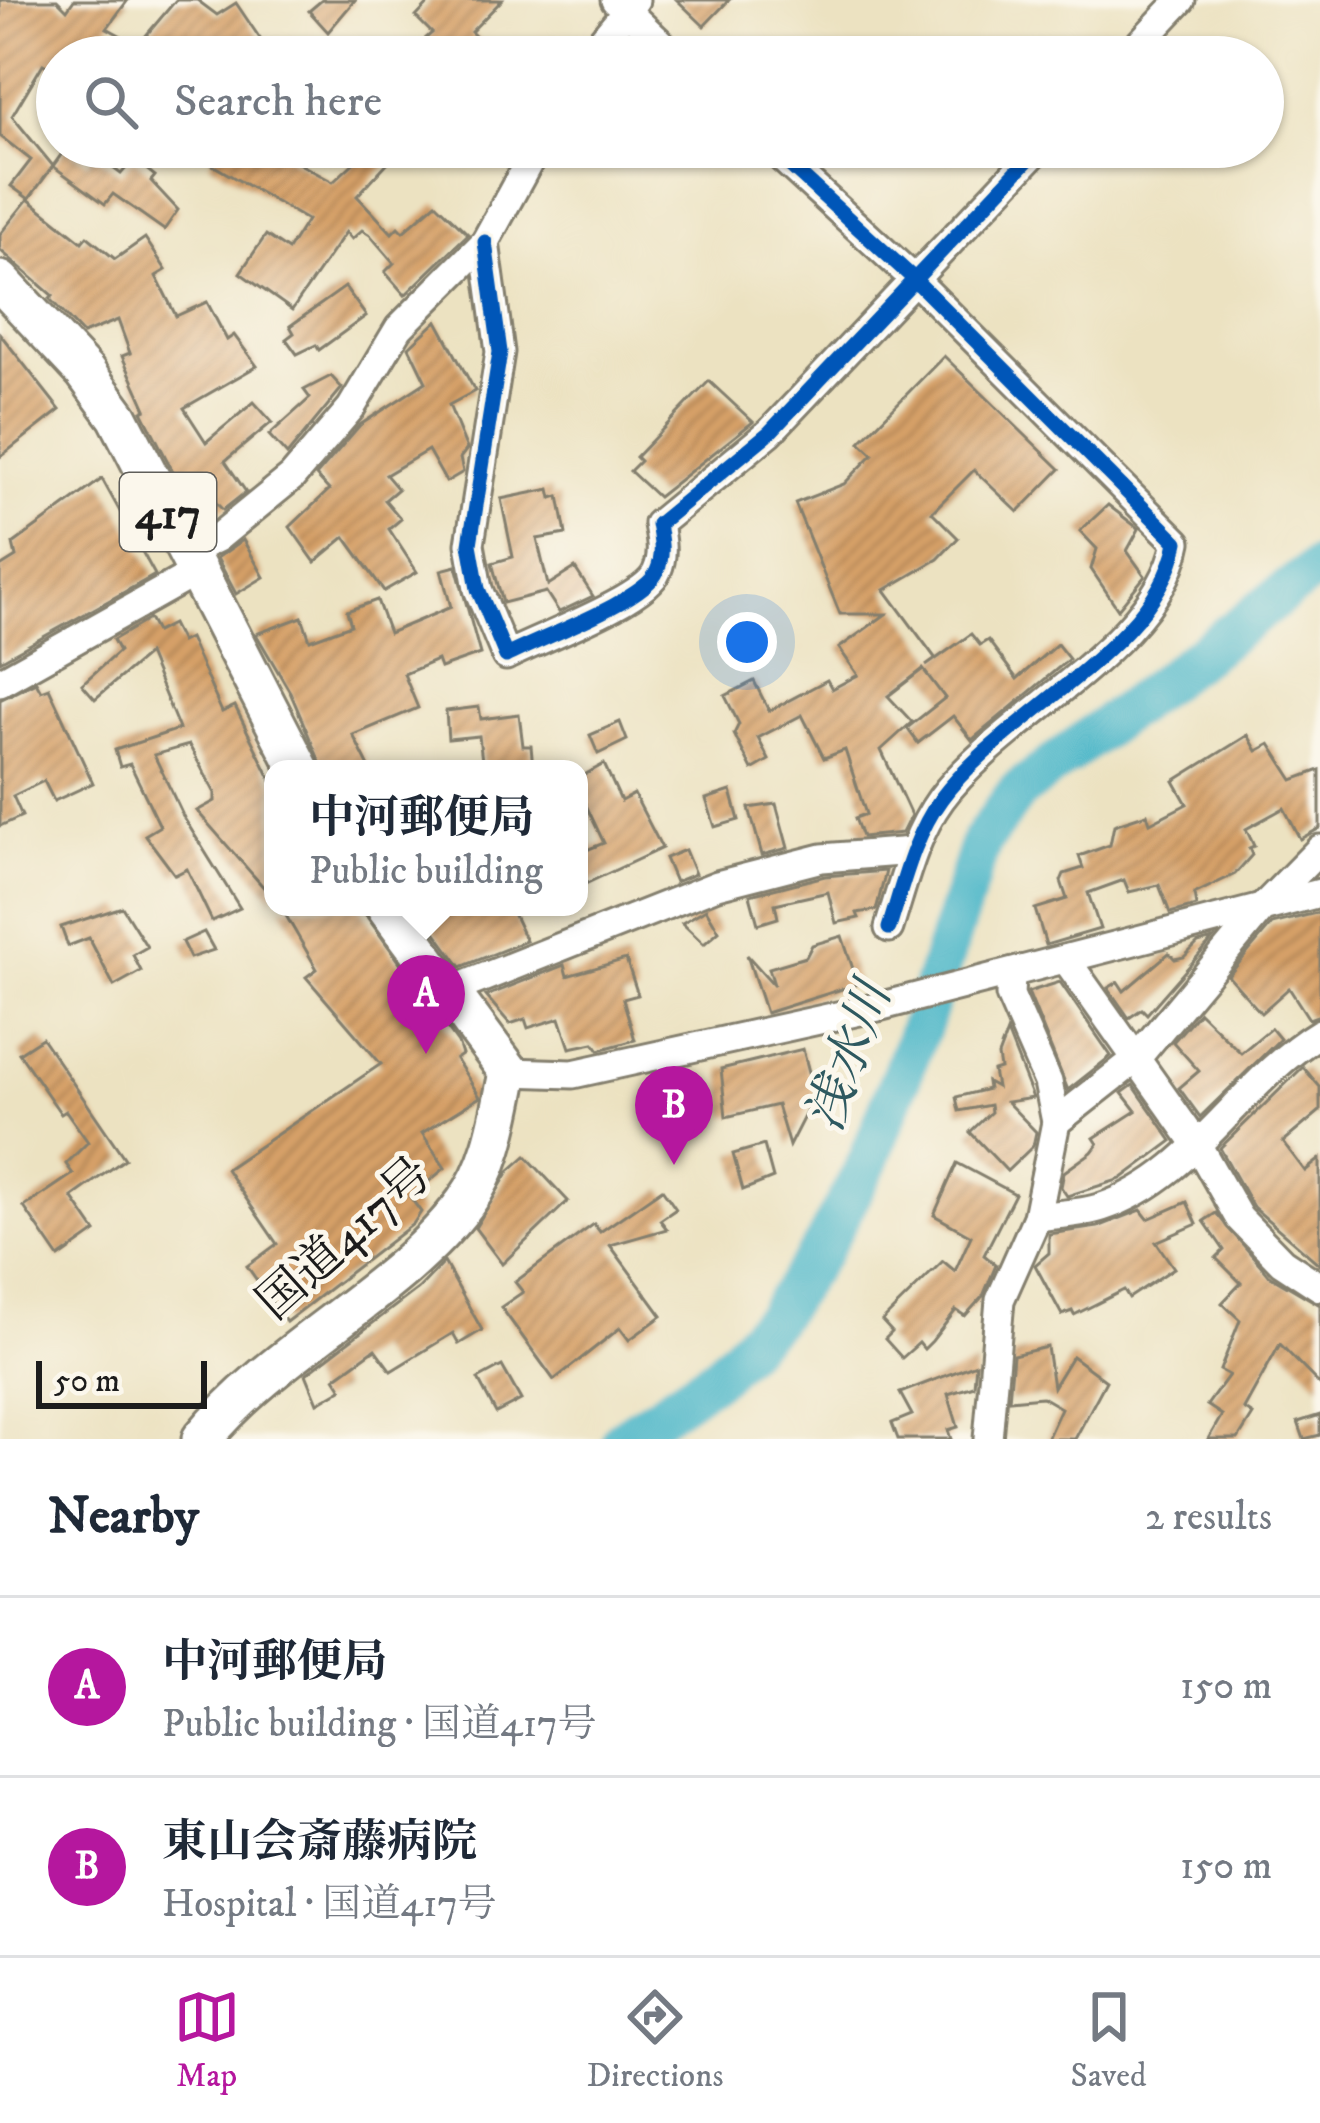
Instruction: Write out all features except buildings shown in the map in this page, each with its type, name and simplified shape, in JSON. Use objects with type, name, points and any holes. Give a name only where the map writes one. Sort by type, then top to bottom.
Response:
[{"type":"highway","name":"417","points":[[0,280],[85,371],[118,417],[294,760]]},
{"type":"highway","points":[[393,916],[509,1072]]},
{"type":"highway","name":"国道417号","points":[[202,1439],[226,1409],[430,1241],[466,1202],[490,1156],[509,1072]]},
{"type":"street","points":[[1146,36],[1181,0]]},
{"type":"street","points":[[602,36],[625,3],[656,36]]},
{"type":"street","points":[[0,682],[193,561],[292,478],[351,408],[399,328],[485,242],[526,168]]},
{"type":"street","points":[[793,168],[914,279],[1177,542],[1171,575],[1098,658],[964,772],[939,801],[913,851],[889,928]]},
{"type":"street","points":[[485,242],[500,352],[470,544],[478,590],[506,656],[625,600],[656,577],[663,552],[658,524],[770,432],[1020,168]]},
{"type":"street","points":[[1056,1122],[1135,1060],[1263,907],[1320,849]]},
{"type":"street","points":[[447,992],[717,885],[822,858],[913,851]]},
{"type":"street","points":[[509,1072],[573,1074],[878,1007],[1006,978],[1320,893]]},
{"type":"street","points":[[1067,961],[1198,1146],[1239,1218],[1282,1262],[1320,1287]]},
{"type":"street","points":[[988,1439],[1000,1300],[1037,1217],[1056,1122],[1048,1082],[1006,978]]},
{"type":"street","points":[[1037,1217],[1101,1208],[1148,1185],[1198,1146],[1288,1052],[1320,1033]]},
{"type":"waterway","name":"浅水川","points":[[622,1439],[719,1374],[773,1319],[823,1247],[868,1162],[922,1022],[981,842],[1017,792],[1320,566]]},
{"type":"cycle path","points":[[793,168],[914,279],[1177,542],[1164,579],[1141,614],[1110,647],[968,768],[941,799],[916,844],[889,928]]},
{"type":"cycle path","points":[[485,242],[500,352],[470,544],[478,589],[506,656],[613,606],[649,582],[661,559],[658,524],[770,432],[1020,168]]},
{"type":"place","name":"中河郵便局","points":[[426,1054]]},
{"type":"place","name":"東山会斎藤病院","points":[[674,1165]]}]
